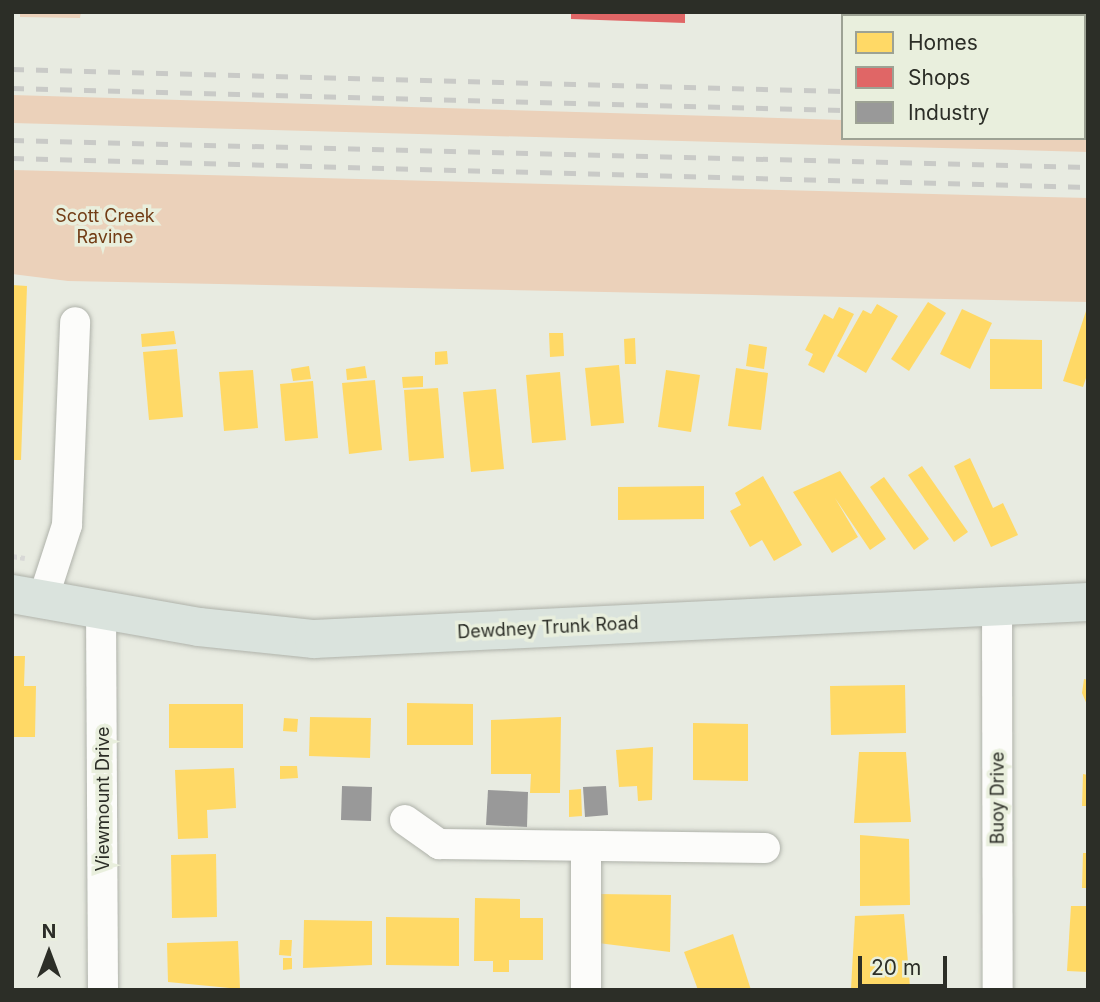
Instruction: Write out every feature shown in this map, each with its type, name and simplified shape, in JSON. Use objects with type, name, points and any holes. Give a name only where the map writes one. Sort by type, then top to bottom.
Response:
[{"type":"main road","name":"Dewdney Trunk Road","points":[[28,596],[199,627],[314,639],[1088,602]]},
{"type":"street","points":[[28,596],[68,525],[75,322]]},
{"type":"street","name":"Buoy Drive","points":[[997,606],[998,990]]},
{"type":"street","name":"Viewmount Drive","points":[[101,608],[103,990]]},
{"type":"street","points":[[405,820],[439,844],[586,849],[765,848]]},
{"type":"street","points":[[586,849],[586,990]]},
{"type":"green space","points":[[20,12],[81,12],[80,18],[20,17]]},
{"type":"green space","points":[[12,95],[841,120],[841,140],[1086,140],[1088,127],[1088,152],[12,123]]},
{"type":"green space","name":"Scott Creek Ravine","points":[[12,170],[1088,198],[1088,302],[68,281],[12,274]]},
{"type":"building: Homes","points":[[12,285],[27,286],[21,460],[12,460]]},
{"type":"building: Homes","points":[[928,302],[946,313],[909,371],[891,359]]},
{"type":"building: Homes","points":[[877,304],[898,316],[866,373],[837,356],[863,310],[871,314]]},
{"type":"building: Homes","points":[[839,307],[854,314],[824,373],[808,365],[813,354],[805,350],[824,314],[833,319]]},
{"type":"building: Homes","points":[[1087,308],[1088,372],[1083,387],[1063,381]]},
{"type":"building: Homes","points":[[962,309],[992,323],[970,369],[940,354]]},
{"type":"building: Homes","points":[[174,331],[176,344],[142,347],[141,334]]},
{"type":"building: Homes","points":[[549,333],[563,333],[564,356],[550,357]]},
{"type":"building: Homes","points":[[635,338],[636,364],[625,364],[624,339]]},
{"type":"building: Homes","points":[[990,339],[1042,340],[1042,389],[990,389]]},
{"type":"building: Homes","points":[[749,344],[767,347],[764,369],[746,366]]},
{"type":"building: Homes","points":[[177,349],[183,417],[149,420],[143,352]]},
{"type":"building: Homes","points":[[447,351],[448,364],[435,365],[435,352]]},
{"type":"building: Homes","points":[[619,365],[624,423],[591,426],[585,368]]},
{"type":"building: Homes","points":[[309,366],[311,379],[293,381],[291,369]]},
{"type":"building: Homes","points":[[365,366],[367,378],[347,380],[346,369]]},
{"type":"building: Homes","points":[[736,368],[768,373],[761,430],[728,426]]},
{"type":"building: Homes","points":[[253,370],[258,428],[224,431],[219,372]]},
{"type":"building: Homes","points":[[666,370],[700,375],[691,432],[658,427]]},
{"type":"building: Homes","points":[[560,372],[566,440],[532,443],[526,375]]},
{"type":"building: Homes","points":[[423,376],[423,387],[403,388],[402,377]]},
{"type":"building: Homes","points":[[375,380],[382,450],[349,454],[342,383]]},
{"type":"building: Homes","points":[[313,381],[318,438],[285,441],[280,384]]},
{"type":"building: Homes","points":[[438,388],[444,458],[409,461],[404,390]]},
{"type":"building: Homes","points":[[496,389],[504,469],[471,472],[463,392]]},
{"type":"building: Homes","points":[[970,458],[993,508],[1003,503],[1018,535],[991,547],[954,466]]},
{"type":"building: Homes","points":[[922,466],[968,532],[954,542],[908,475]]},
{"type":"building: Homes","points":[[840,471],[886,539],[870,550],[835,498],[858,537],[832,553],[793,492]]},
{"type":"building: Homes","points":[[763,476],[802,545],[774,561],[762,540],[750,547],[730,511],[741,505],[735,493]]},
{"type":"building: Homes","points":[[884,477],[929,539],[914,550],[870,487]]},
{"type":"building: Homes","points":[[704,486],[704,519],[618,520],[618,487]]},
{"type":"building: Homes","points":[[12,656],[25,656],[24,686],[36,686],[35,737],[12,737]]},
{"type":"building: Homes","points":[[1084,679],[1088,680],[1088,707],[1082,693]]},
{"type":"building: Homes","points":[[905,685],[906,733],[831,735],[830,686]]},
{"type":"building: Homes","points":[[407,703],[473,704],[473,745],[407,745]]},
{"type":"building: Homes","points":[[169,704],[243,704],[243,748],[169,748]]},
{"type":"building: Homes","points":[[310,717],[371,718],[370,758],[309,756]]},
{"type":"building: Homes","points":[[561,717],[560,793],[530,793],[531,774],[491,774],[491,720]]},
{"type":"building: Homes","points":[[284,718],[298,719],[297,732],[283,731]]},
{"type":"building: Homes","points":[[693,723],[748,724],[748,781],[693,780]]},
{"type":"building: Homes","points":[[653,747],[652,800],[638,801],[637,786],[619,787],[616,750]]},
{"type":"building: Homes","points":[[859,752],[906,752],[911,822],[854,823]]},
{"type":"building: Homes","points":[[280,766],[297,766],[298,778],[280,779]]},
{"type":"building: Homes","points":[[234,768],[236,808],[207,810],[208,838],[178,839],[175,770]]},
{"type":"building: Homes","points":[[1083,774],[1088,775],[1088,806],[1082,806]]},
{"type":"building: Homes","points":[[581,789],[582,816],[569,817],[569,790]]},
{"type":"building: Homes","points":[[860,835],[909,839],[910,905],[860,906]]},
{"type":"building: Homes","points":[[1083,853],[1088,853],[1088,888],[1082,888]]},
{"type":"building: Homes","points":[[216,854],[217,917],[172,918],[171,855]]},
{"type":"building: Homes","points":[[598,894],[671,895],[670,952],[598,943]]},
{"type":"building: Homes","points":[[475,898],[520,899],[520,918],[543,918],[543,960],[509,960],[509,972],[493,972],[493,961],[474,961]]},
{"type":"building: Homes","points":[[1071,906],[1088,906],[1088,972],[1067,971]]},
{"type":"building: Homes","points":[[904,914],[910,987],[851,989],[855,916]]},
{"type":"building: Homes","points":[[386,917],[459,918],[459,966],[386,965]]},
{"type":"building: Homes","points":[[304,920],[372,921],[372,965],[303,968]]},
{"type":"building: Homes","points":[[733,934],[751,990],[698,990],[684,952]]},
{"type":"building: Homes","points":[[280,940],[292,940],[291,956],[279,955]]},
{"type":"building: Homes","points":[[238,941],[240,989],[168,982],[167,943]]},
{"type":"building: Homes","points":[[283,958],[292,958],[292,969],[283,970]]},
{"type":"building: Shops","points":[[571,12],[685,12],[685,23],[571,19]]},
{"type":"building: Shops","points":[[934,12],[1088,12],[1088,30],[1086,14]]},
{"type":"building: Industry","points":[[342,786],[372,787],[371,821],[341,820]]},
{"type":"building: Industry","points":[[606,786],[608,815],[585,817],[583,787]]},
{"type":"building: Industry","points":[[488,790],[528,792],[527,827],[486,825]]},
{"type":"railway","points":[[12,69],[841,91]]},
{"type":"railway","points":[[12,88],[841,110]]},
{"type":"railway","points":[[12,140],[1088,167]]},
{"type":"railway","points":[[12,158],[1088,187]]}]
